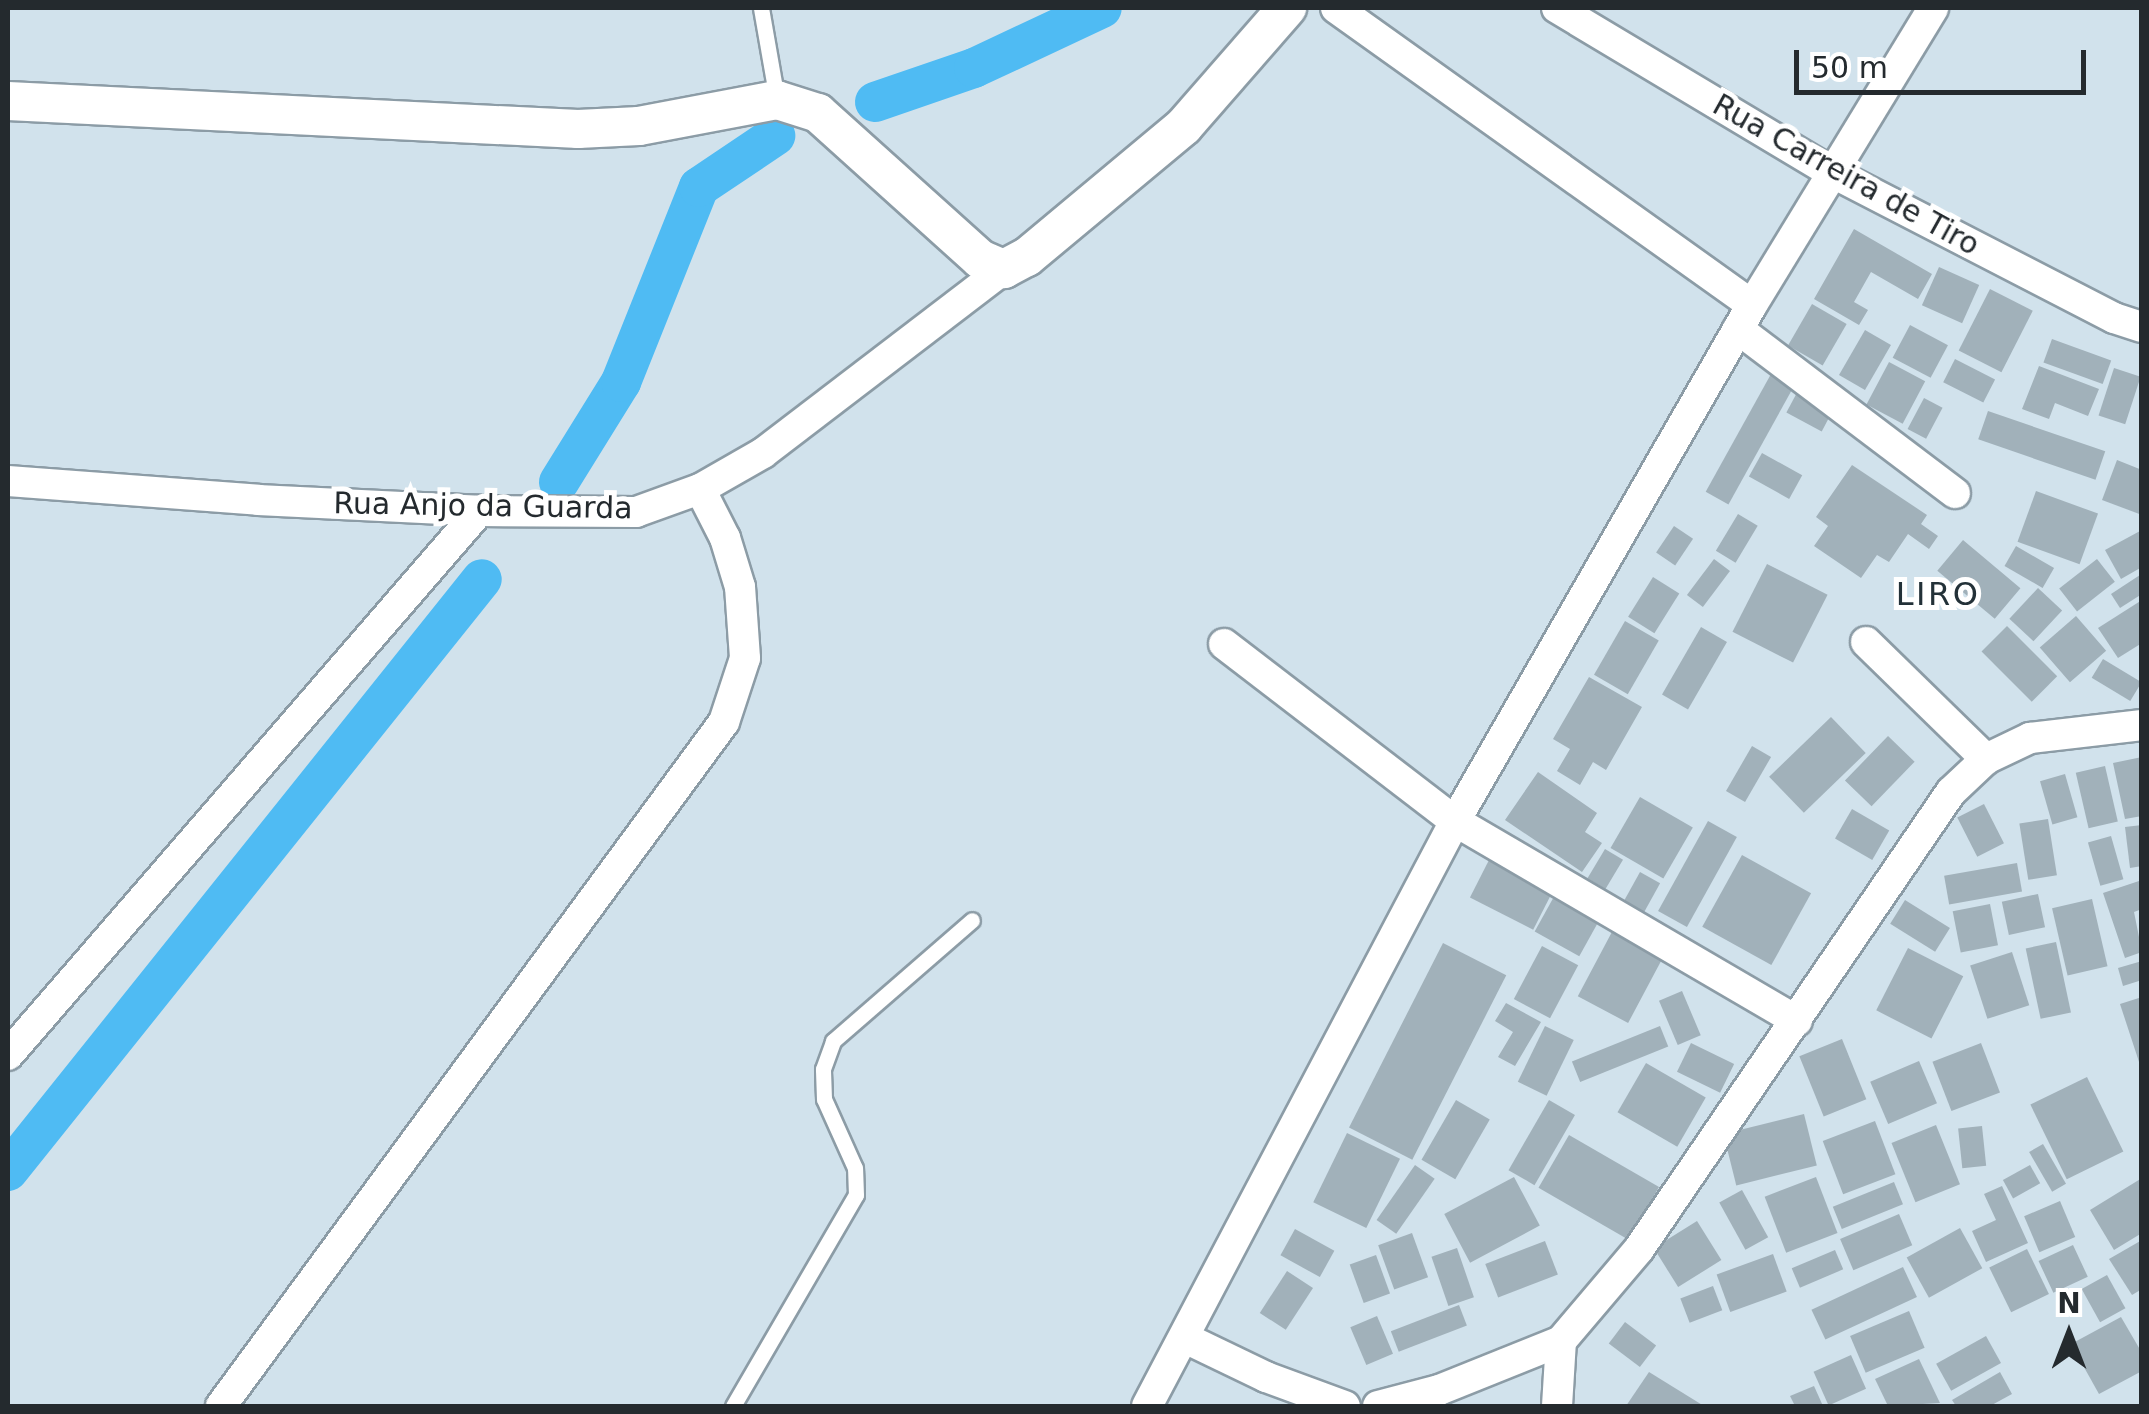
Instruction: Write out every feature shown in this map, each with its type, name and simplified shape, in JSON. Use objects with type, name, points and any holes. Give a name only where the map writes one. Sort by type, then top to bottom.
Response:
[{"type":"street","points":[[8,100],[578,129],[639,126],[777,100],[818,113],[980,258],[1004,269],[1027,256],[1184,126],[1288,8]]},
{"type":"street","points":[[1336,8],[1745,317],[1954,494]]},
{"type":"street","name":"Rua Carreira de Tiro","points":[[1558,8],[1834,173],[2142,328]]},
{"type":"street","points":[[1147,1406],[1455,820],[1745,317],[1933,8]]},
{"type":"street","name":"Rua Anjo da Guarda","points":[[8,480],[479,511],[636,512],[700,489],[762,453],[1004,269]]},
{"type":"street","points":[[221,1406],[724,722],[746,658],[740,587],[725,538],[700,489]]},
{"type":"street","points":[[8,1055],[479,511]]},
{"type":"street","points":[[1866,642],[1986,759]]},
{"type":"street","points":[[1224,644],[1455,820],[1796,1020]]},
{"type":"street","points":[[1378,1406],[1439,1390],[1561,1341],[1639,1249],[1951,792],[1986,759],[2030,738],[2142,724]]},
{"type":"street","points":[[1185,1338],[1266,1378],[1345,1406]]},
{"type":"street","points":[[1557,1406],[1561,1341]]},
{"type":"lane","points":[[761,8],[777,100]]},
{"type":"lane","points":[[734,1406],[856,1196],[854,1168],[824,1099],[823,1069],[833,1041],[972,920]]},
{"type":"building","points":[[1854,229],[1932,274],[1918,299],[1871,272],[1854,302],[1868,310],[1859,325],[1814,299]]},
{"type":"building","points":[[1939,267],[1979,285],[1962,323],[1922,305]]},
{"type":"building","points":[[1990,289],[2033,311],[2001,372],[1959,350]]},
{"type":"building","points":[[1812,304],[1847,324],[1823,366],[1788,346]]},
{"type":"building","points":[[1910,325],[1948,345],[1931,378],[1893,358]]},
{"type":"building","points":[[1865,330],[1891,345],[1865,390],[1839,375]]},
{"type":"building","points":[[2052,339],[2111,361],[2103,384],[2043,362]]},
{"type":"building","points":[[1955,359],[1995,379],[1983,403],[1943,382]]},
{"type":"building","points":[[1889,362],[1925,381],[1903,424],[1866,404]]},
{"type":"building","points":[[1776,365],[1799,378],[1728,504],[1706,492]]},
{"type":"building","points":[[2039,366],[2099,389],[2088,416],[2055,403],[2049,419],[2022,409]]},
{"type":"building","points":[[2114,368],[2141,377],[2125,424],[2099,416]]},
{"type":"building","points":[[1800,387],[1835,406],[1822,431],[1786,413]]},
{"type":"building","points":[[1924,398],[1943,408],[1926,439],[1908,429]]},
{"type":"building","points":[[1988,411],[2105,451],[2095,480],[1978,439]]},
{"type":"building","points":[[1762,453],[1802,475],[1789,499],[1749,477]]},
{"type":"building","points":[[2117,460],[2142,470],[2142,515],[2102,500]]},
{"type":"building","points":[[1852,465],[1927,515],[1921,524],[1938,536],[1929,549],[1908,534],[1889,562],[1877,555],[1861,578],[1814,546],[1828,526],[1816,517]]},
{"type":"building","points":[[2036,491],[2098,514],[2080,564],[2018,542]]},
{"type":"building","points":[[1738,514],[1758,526],[1736,563],[1716,551]]},
{"type":"building","points":[[1674,526],[1693,539],[1675,565],[1656,553]]},
{"type":"building","points":[[2140,531],[2142,567],[2121,579],[2105,550]]},
{"type":"building","points":[[1963,540],[2020,588],[1995,619],[1937,571]]},
{"type":"building","points":[[2016,546],[2054,568],[2043,588],[2004,566]]},
{"type":"building","points":[[1714,559],[1730,571],[1703,607],[1687,595]]},
{"type":"building","points":[[2097,559],[2115,582],[2077,611],[2059,589]]},
{"type":"building","points":[[1767,564],[1828,595],[1793,663],[1732,632]]},
{"type":"building","points":[[2140,575],[2142,594],[2120,608],[2111,594]]},
{"type":"building","points":[[1653,577],[1679,593],[1654,633],[1628,617]]},
{"type":"building","points":[[2038,588],[2062,611],[2033,641],[2009,619]]},
{"type":"building","points":[[2142,600],[2142,643],[2118,658],[2098,628]]},
{"type":"building","points":[[2076,616],[2106,651],[2070,682],[2040,647]]},
{"type":"building","points":[[1625,621],[1659,640],[1628,694],[1594,675]]},
{"type":"building","points":[[2007,626],[2057,676],[2032,702],[1982,651]]},
{"type":"building","points":[[1701,627],[1727,642],[1688,710],[1662,695]]},
{"type":"building","points":[[2103,659],[2142,682],[2130,701],[2092,678]]},
{"type":"building","points":[[1589,677],[1642,707],[1606,770],[1593,762],[1580,785],[1557,771],[1570,749],[1553,739]]},
{"type":"building","points":[[1831,717],[1866,753],[1804,813],[1769,777]]},
{"type":"building","points":[[1888,736],[1915,762],[1872,806],[1845,781]]},
{"type":"building","points":[[1752,746],[1771,757],[1745,802],[1726,791]]},
{"type":"building","points":[[2142,757],[2142,816],[2125,819],[2113,763]]},
{"type":"building","points":[[2105,766],[2118,822],[2089,828],[2076,773]]},
{"type":"building","points":[[1538,772],[1597,813],[1585,832],[1602,843],[1582,872],[1505,820]]},
{"type":"building","points":[[2065,774],[2077,817],[2052,824],[2040,781]]},
{"type":"building","points":[[1640,797],[1693,828],[1663,879],[1610,848]]},
{"type":"building","points":[[1984,804],[2004,843],[1977,857],[1957,818]]},
{"type":"building","points":[[1852,809],[1889,830],[1872,860],[1835,838]]},
{"type":"building","points":[[2048,819],[2057,875],[2028,880],[2019,824]]},
{"type":"building","points":[[1708,821],[1737,837],[1687,927],[1658,911]]},
{"type":"building","points":[[2142,825],[2142,866],[2130,868],[2125,827]]},
{"type":"building","points":[[2111,836],[2123,879],[2100,886],[2088,843]]},
{"type":"building","points":[[1605,849],[1623,860],[1605,889],[1587,878]]},
{"type":"building","points":[[1742,855],[1811,893],[1771,965],[1702,927]]},
{"type":"building","points":[[1489,860],[1552,892],[1533,930],[1470,897]]},
{"type":"building","points":[[2017,863],[2022,892],[1949,904],[1944,876]]},
{"type":"building","points":[[1640,872],[1660,883],[1644,913],[1624,902]]},
{"type":"building","points":[[2142,880],[2142,909],[2134,912],[2142,952],[2125,958],[2103,893]]},
{"type":"building","points":[[1556,893],[1601,918],[1579,956],[1535,931]]},
{"type":"building","points":[[2038,894],[2045,927],[2009,935],[2002,902]]},
{"type":"building","points":[[2092,899],[2108,966],[2068,975],[2052,908]]},
{"type":"building","points":[[1905,900],[1950,928],[1935,952],[1890,924]]},
{"type":"building","points":[[1990,904],[1998,945],[1961,952],[1953,911]]},
{"type":"building","points":[[1613,930],[1663,957],[1628,1023],[1578,996]]},
{"type":"building","points":[[2056,942],[2071,1012],[2041,1019],[2026,948]]},
{"type":"building","points":[[1443,943],[1506,975],[1412,1160],[1349,1127]]},
{"type":"building","points":[[1542,946],[1578,965],[1550,1018],[1514,999]]},
{"type":"building","points":[[1908,948],[1963,976],[1931,1039],[1876,1010]]},
{"type":"building","points":[[2012,952],[2029,1005],[1987,1019],[1970,966]]},
{"type":"building","points":[[2142,961],[2142,980],[2123,986],[2118,968]]},
{"type":"building","points":[[1682,991],[1701,1035],[1678,1045],[1659,1001]]},
{"type":"building","points":[[2142,997],[2142,1068],[2141,1068],[2120,1004]]},
{"type":"building","points":[[1506,1003],[1541,1022],[1515,1066],[1498,1057],[1513,1032],[1495,1021]]},
{"type":"building","points":[[1545,1026],[1574,1040],[1547,1096],[1518,1082]]},
{"type":"building","points":[[1660,1026],[1668,1046],[1580,1082],[1572,1062]]},
{"type":"building","points":[[1842,1039],[1866,1099],[1824,1116],[1799,1056]]},
{"type":"building","points":[[1691,1043],[1734,1064],[1720,1093],[1677,1072]]},
{"type":"building","points":[[1981,1043],[2000,1092],[1951,1111],[1932,1062]]},
{"type":"building","points":[[1919,1061],[1937,1103],[1888,1124],[1870,1082]]},
{"type":"building","points":[[1646,1063],[1706,1098],[1677,1147],[1618,1112]]},
{"type":"building","points":[[2087,1077],[2123,1152],[2067,1179],[2030,1105]]},
{"type":"building","points":[[1456,1100],[1490,1120],[1455,1179],[1422,1160]]},
{"type":"building","points":[[1549,1100],[1575,1115],[1534,1185],[1508,1170]]},
{"type":"building","points":[[1804,1114],[1817,1165],[1736,1186],[1723,1134]]},
{"type":"building","points":[[1875,1121],[1895,1174],[1843,1194],[1823,1141]]},
{"type":"building","points":[[1936,1125],[1960,1184],[1915,1202],[1891,1143]]},
{"type":"building","points":[[1982,1126],[1986,1166],[1962,1168],[1958,1129]]},
{"type":"building","points":[[1347,1133],[1400,1159],[1366,1228],[1313,1202]]},
{"type":"building","points":[[1569,1135],[1659,1187],[1629,1240],[1538,1188]]},
{"type":"building","points":[[2043,1144],[2066,1184],[2052,1192],[2029,1152]]},
{"type":"building","points":[[1415,1165],[1435,1179],[1396,1234],[1377,1220]]},
{"type":"building","points":[[2030,1165],[2040,1183],[2013,1198],[2003,1180]]},
{"type":"building","points":[[1514,1177],[1540,1226],[1470,1263],[1444,1214]]},
{"type":"building","points":[[1816,1177],[1838,1233],[1786,1253],[1765,1197]]},
{"type":"building","points":[[2142,1178],[2142,1233],[2114,1250],[2090,1210]]},
{"type":"building","points":[[1894,1182],[1903,1204],[1842,1229],[1833,1207]]},
{"type":"building","points":[[2002,1186],[2028,1243],[1986,1262],[1972,1231],[1996,1220],[1984,1194]]},
{"type":"building","points":[[1742,1190],[1768,1237],[1745,1250],[1719,1203]]},
{"type":"building","points":[[2060,1201],[2075,1237],[2039,1252],[2024,1216]]},
{"type":"building","points":[[1899,1214],[1912,1245],[1853,1270],[1840,1239]]},
{"type":"building","points":[[1697,1221],[1721,1260],[1678,1287],[1654,1248]]},
{"type":"building","points":[[1960,1228],[1982,1268],[1929,1298],[1907,1258]]},
{"type":"building","points":[[1295,1229],[1334,1251],[1320,1277],[1280,1255]]},
{"type":"building","points":[[1412,1233],[1428,1277],[1394,1289],[1378,1245]]},
{"type":"building","points":[[2142,1240],[2142,1289],[2132,1295],[2109,1259]]},
{"type":"building","points":[[1545,1241],[1558,1275],[1498,1298],[1485,1264]]},
{"type":"building","points":[[2073,1245],[2088,1277],[2053,1293],[2039,1261]]},
{"type":"building","points":[[1457,1248],[1474,1297],[1448,1306],[1431,1257]]},
{"type":"building","points":[[2027,1249],[2049,1294],[2011,1312],[1989,1267]]},
{"type":"building","points":[[1835,1250],[1843,1269],[1800,1288],[1792,1268]]},
{"type":"building","points":[[1773,1254],[1787,1292],[1730,1312],[1717,1275]]},
{"type":"building","points":[[1376,1255],[1390,1294],[1364,1303],[1350,1265]]},
{"type":"building","points":[[1903,1267],[1917,1297],[1825,1340],[1811,1310]]},
{"type":"building","points":[[1287,1271],[1313,1288],[1286,1330],[1260,1313]]},
{"type":"building","points":[[2107,1275],[2125,1308],[2100,1322],[2082,1289]]},
{"type":"building","points":[[1713,1286],[1722,1310],[1690,1323],[1680,1299]]},
{"type":"building","points":[[1459,1305],[1467,1326],[1399,1352],[1391,1331]]},
{"type":"building","points":[[1909,1311],[1925,1348],[1866,1373],[1850,1336]]},
{"type":"building","points":[[1377,1316],[1393,1354],[1366,1365],[1350,1327]]},
{"type":"building","points":[[2121,1317],[2142,1353],[2142,1371],[2099,1394],[2071,1344]]},
{"type":"building","points":[[1625,1322],[1656,1345],[1640,1367],[1609,1344]]},
{"type":"building","points":[[1986,1336],[2001,1363],[1951,1391],[1936,1364]]},
{"type":"building","points":[[1851,1355],[1866,1389],[1829,1405],[1814,1372]]},
{"type":"building","points":[[1919,1359],[1940,1403],[1888,1406],[1875,1379]]},
{"type":"building","points":[[1649,1372],[1704,1406],[1626,1406]]},
{"type":"building","points":[[2000,1372],[2012,1394],[1990,1406],[1956,1406],[1952,1400]]},
{"type":"building","points":[[1814,1386],[1823,1406],[1795,1406],[1790,1396]]},
{"type":"waterway","points":[[875,102],[974,68],[1102,8]]},
{"type":"waterway","points":[[559,482],[621,382],[699,187],[775,136]]},
{"type":"waterway","points":[[8,1171],[482,579]]},
{"type":"district","name":"LIRO","points":[[1938,594]]}]
